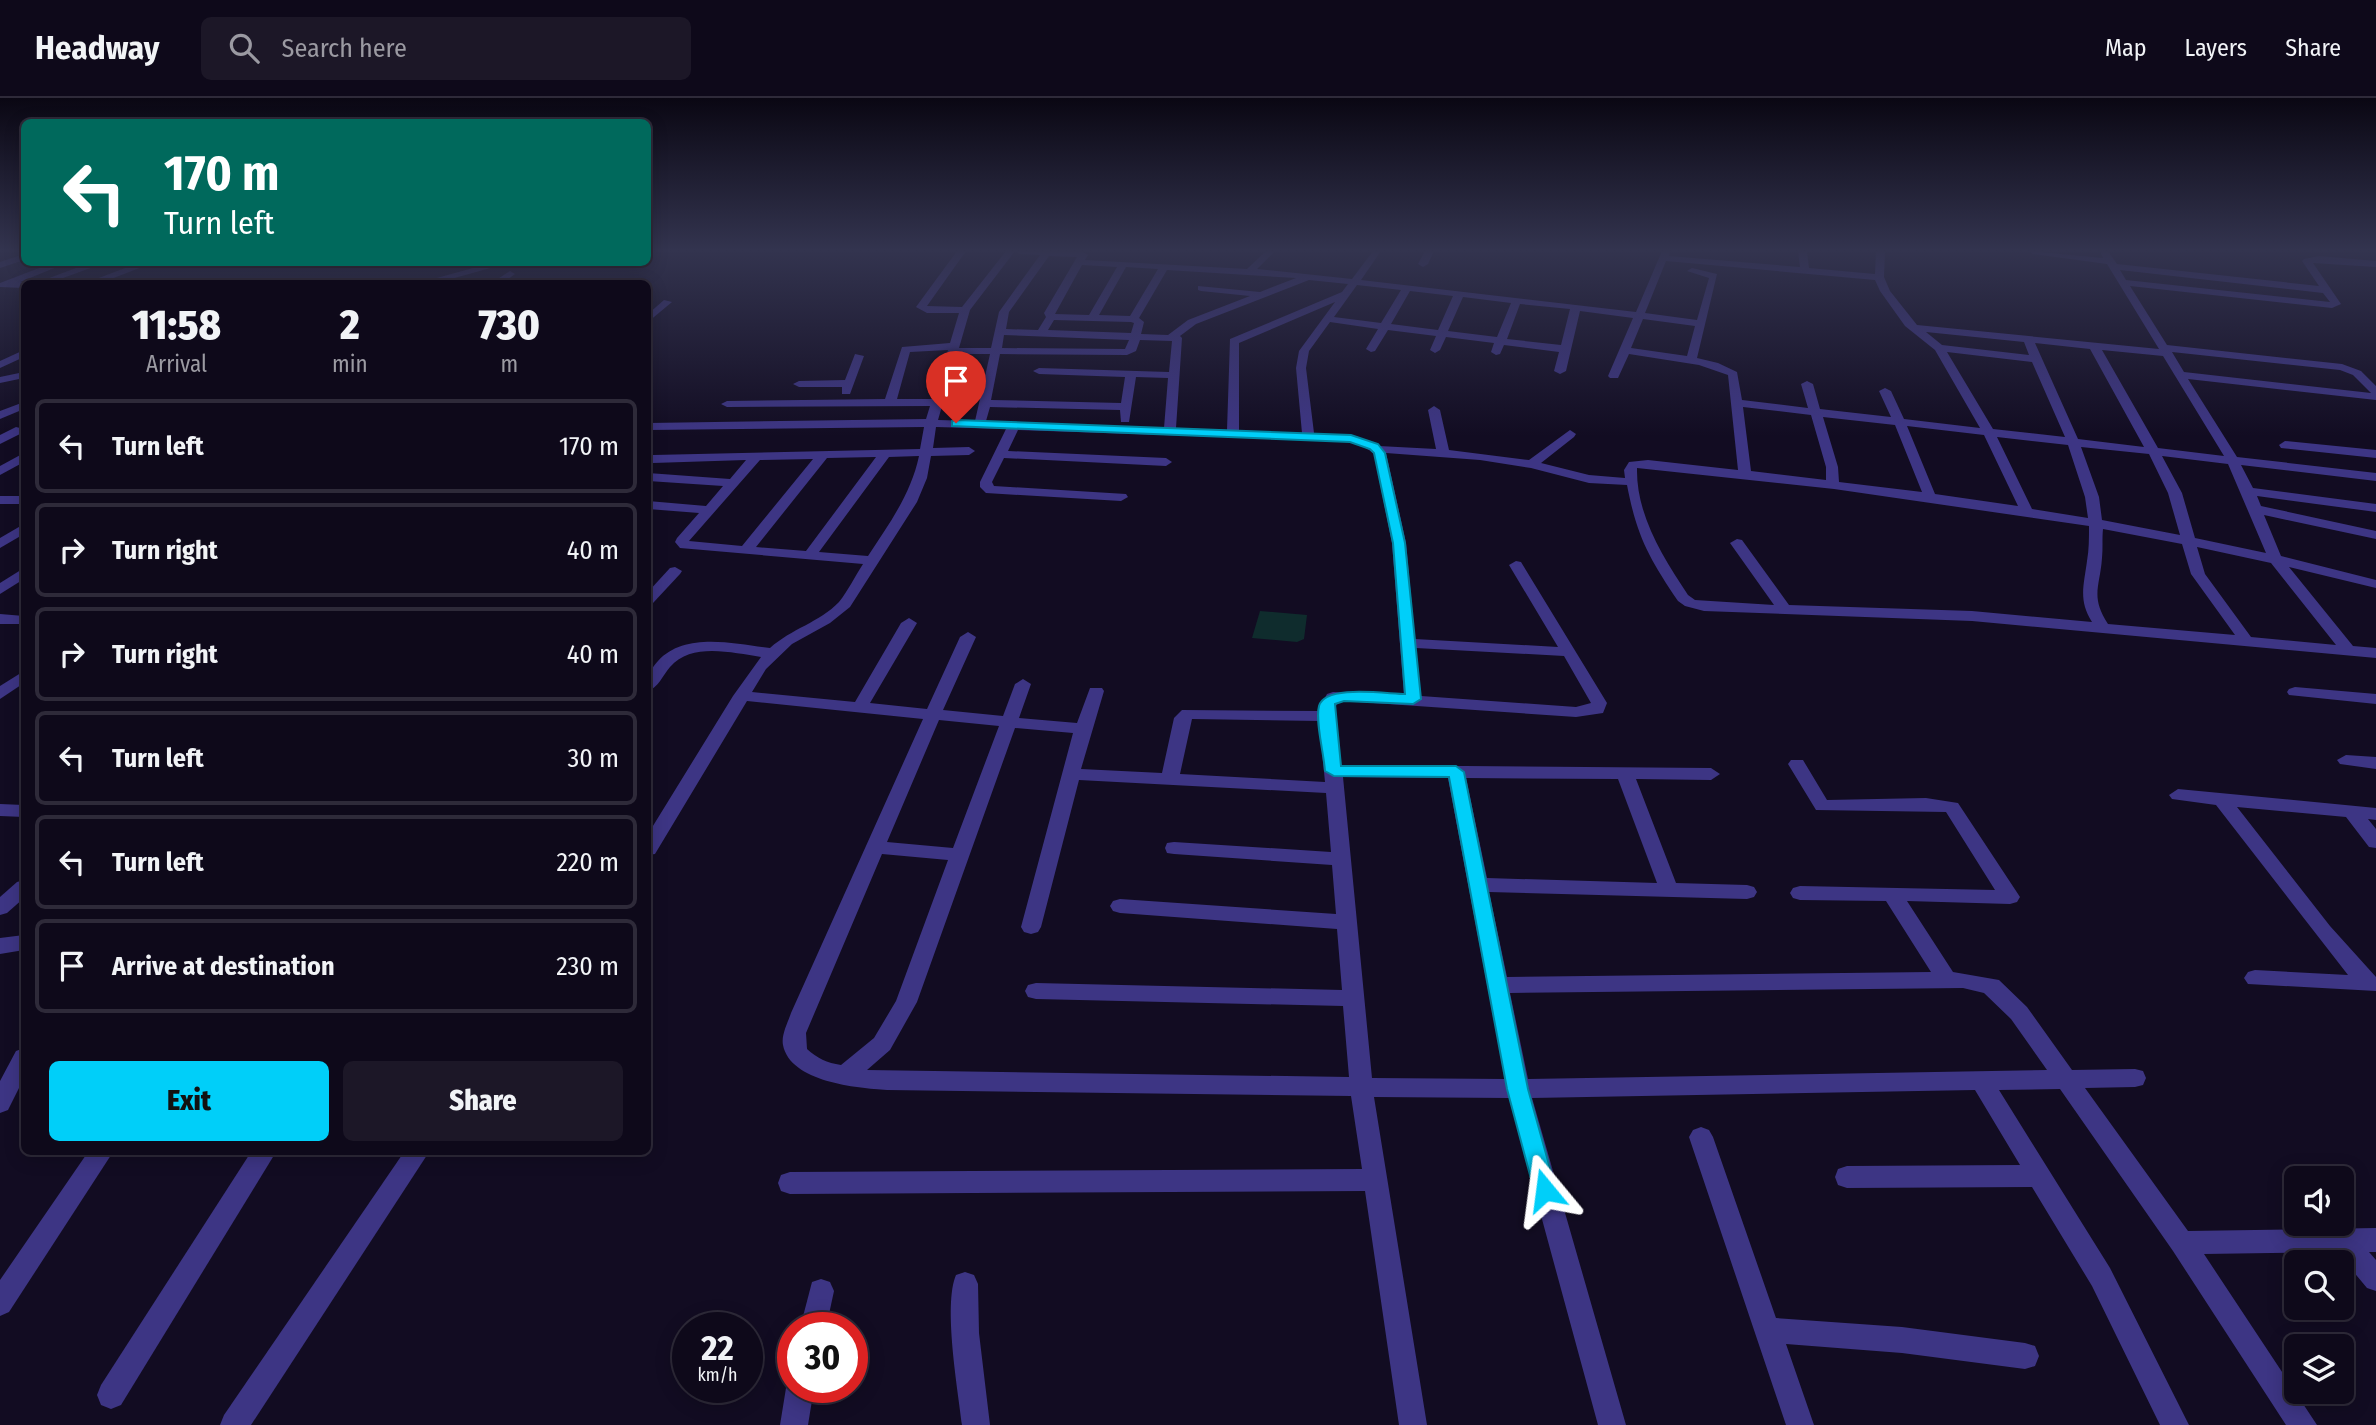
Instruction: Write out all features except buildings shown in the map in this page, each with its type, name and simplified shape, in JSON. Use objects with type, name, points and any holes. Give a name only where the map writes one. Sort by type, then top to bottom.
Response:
[{"type":"street","points":[[651,842],[760,666],[772,653],[838,611],[873,561],[917,489],[931,423],[964,313]]},
{"type":"street","points":[[981,424],[1005,313]]},
{"type":"street","points":[[1049,313],[1051,317]]},
{"type":"street","points":[[1092,318],[1095,313]]},
{"type":"street","points":[[1133,319],[1137,313]]},
{"type":"street","points":[[1171,337],[1192,322],[1215,313]]},
{"type":"street","points":[[1233,434],[1234,341],[1299,313]]},
{"type":"street","points":[[1308,437],[1301,359],[1331,313]]},
{"type":"street","points":[[1371,348],[1392,313]]},
{"type":"street","points":[[1435,351],[1451,313]]},
{"type":"street","points":[[1498,347],[1512,313]]},
{"type":"street","points":[[1560,371],[1574,313]]},
{"type":"street","points":[[1618,313],[1702,324]]},
{"type":"street","points":[[1614,376],[1641,313]]},
{"type":"street","points":[[1695,362],[1705,313]]},
{"type":"street","points":[[1899,313],[1939,348],[1990,433],[2013,477],[2027,512]]},
{"type":"street","points":[[2142,313],[2232,460],[2248,491],[2275,558],[2348,650]]},
{"type":"street","points":[[890,402],[906,349],[1127,352],[1132,349],[1139,322],[1133,319],[1051,317]]},
{"type":"street","points":[[1041,333],[1051,317]]},
{"type":"street","points":[[1327,319],[1442,334],[1498,347],[1564,349]]},
{"type":"street","points":[[1914,328],[2342,367],[2357,373],[2376,395]]},
{"type":"street","points":[[1000,332],[1171,337],[1177,340],[1170,431]]},
{"type":"street","points":[[2028,339],[2073,442],[2092,497],[2096,524],[2095,559],[2088,592],[2092,611],[2102,627]]},
{"type":"street","points":[[2094,345],[2175,493],[2198,574],[2245,639]]},
{"type":"street","points":[[1939,348],[2039,359]]},
{"type":"street","points":[[1037,388],[1041,350]]},
{"type":"street","points":[[1625,350],[1712,365],[1729,370],[1733,374],[1745,473]]},
{"type":"street","points":[[0,365],[21,354]]},
{"type":"street","points":[[842,403],[859,356]]},
{"type":"street","points":[[986,403],[1037,388],[1131,374],[1173,374]]},
{"type":"street","points":[[1124,430],[1131,374]]},
{"type":"street","points":[[2180,375],[2376,395]]},
{"type":"street","points":[[0,380],[21,376]]},
{"type":"street","points":[[799,384],[849,383]]},
{"type":"street","points":[[1807,384],[1832,467],[1833,485]]},
{"type":"street","points":[[1037,388],[1126,407]]},
{"type":"street","points":[[1885,391],[1917,460],[1930,498]]},
{"type":"street","points":[[727,404],[937,402]]},
{"type":"street","points":[[1735,403],[2376,477]]},
{"type":"street","points":[[0,415],[21,406]]},
{"type":"street","points":[[1434,410],[1443,453]]},
{"type":"street","points":[[651,426],[931,423],[1351,439],[1365,442],[1376,449],[1443,453],[1531,464],[1573,476],[1633,482]]},
{"type":"street","points":[[1014,425],[986,487],[991,490],[1121,497]]},
{"type":"street","points":[[0,440],[16,431]]},
{"type":"street","points":[[1531,464],[1570,434]]},
{"type":"street","points":[[2285,445],[2376,454]]},
{"type":"street","points":[[1376,449],[1399,543],[1413,699]]},
{"type":"street","points":[[655,455],[757,456],[969,451]]},
{"type":"street","points":[[810,555],[885,453]]},
{"type":"street","points":[[999,454],[1166,462]]},
{"type":"street","points":[[746,550],[823,455]]},
{"type":"street","points":[[757,456],[682,542],[692,546],[873,561]]},
{"type":"street","points":[[0,471],[21,459]]},
{"type":"street","points":[[2376,584],[2275,558],[2027,512],[1745,473],[1639,464],[1633,465],[1630,470],[1641,524],[1653,552],[1683,598],[1704,607],[1972,616],[2376,653]]},
{"type":"street","points":[[651,477],[734,483]]},
{"type":"street","points":[[2248,491],[2376,508]]},
{"type":"street","points":[[0,500],[21,500]]},
{"type":"street","points":[[651,505],[710,510]]},
{"type":"street","points":[[2255,509],[2376,535]]},
{"type":"street","points":[[0,544],[21,530]]},
{"type":"street","points":[[1737,543],[1785,610]]},
{"type":"street","points":[[1413,1425],[1360,1087],[1342,859],[1327,716],[1328,702],[1334,697],[1413,699],[1591,712],[1597,709],[1599,703],[1516,565]]},
{"type":"street","points":[[651,597],[675,570]]},
{"type":"street","points":[[0,590],[21,574]]},
{"type":"street","points":[[859,709],[909,623]]},
{"type":"street","points":[[968,637],[802,1013],[794,1043],[797,1053],[809,1065],[850,1076],[887,1081],[1518,1089],[2135,1078]]},
{"type":"street","points":[[1408,643],[1570,652]]},
{"type":"street","points":[[651,682],[668,660],[685,649],[772,653]]},
{"type":"street","points":[[0,694],[21,678]]},
{"type":"street","points":[[850,1076],[882,1044],[896,1023],[1023,684]]},
{"type":"street","points":[[1031,927],[1083,729],[1096,691]]},
{"type":"street","points":[[2294,692],[2376,699]]},
{"type":"street","points":[[741,696],[1083,729]]},
{"type":"street","points":[[1171,780],[1182,718],[1188,713],[1327,716]]},
{"type":"street","points":[[2346,760],[2376,763]]},
{"type":"street","points":[[1797,764],[1822,806],[1926,804],[1952,807],[2010,897],[1800,892]]},
{"type":"street","points":[[1072,774],[1225,783],[1456,772],[1711,774]]},
{"type":"street","points":[[1456,772],[1518,1089],[1612,1425]]},
{"type":"street","points":[[1625,773],[1669,891]]},
{"type":"street","points":[[2178,795],[2376,814]]},
{"type":"street","points":[[2222,800],[2323,931],[2372,984]]},
{"type":"street","points":[[0,810],[21,811]]},
{"type":"street","points":[[2352,812],[2376,842]]},
{"type":"street","points":[[877,847],[959,855]]},
{"type":"street","points":[[1174,848],[1342,859]]},
{"type":"street","points":[[1478,885],[1747,892]]},
{"type":"street","points":[[0,908],[21,890]]},
{"type":"street","points":[[1892,894],[1947,980]]},
{"type":"street","points":[[1119,906],[1347,922]]},
{"type":"street","points":[[0,946],[21,943]]},
{"type":"street","points":[[2255,978],[2372,984]]},
{"type":"street","points":[[1498,985],[1947,980],[1978,981],[2002,993],[2019,1013],[2182,1243],[2303,1425]]},
{"type":"street","points":[[1036,991],[1353,998]]},
{"type":"street","points":[[0,1103],[21,1063]]},
{"type":"street","points":[[1981,1081],[2101,1277],[2175,1425]]},
{"type":"street","points":[[1700,1138],[1800,1425]]},
{"type":"street","points":[[0,1303],[99,1155]]},
{"type":"street","points":[[111,1395],[262,1155]]},
{"type":"street","points":[[234,1425],[415,1155]]},
{"type":"street","points":[[1847,1177],[2039,1176]]},
{"type":"street","points":[[790,1183],[1375,1180]]},
{"type":"street","points":[[2182,1243],[2376,1240]]},
{"type":"street","points":[[2344,1241],[2376,1279]]},
{"type":"street","points":[[965,1284],[966,1333],[976,1425]]},
{"type":"street","points":[[816,1312],[821,1291]]},
{"type":"street","points":[[1767,1330],[1902,1340],[2025,1356]]},
{"type":"street","points":[[794,1425],[798,1403]]},
{"type":"green space","points":[[1260,611],[1307,615],[1304,639],[1297,642],[1252,638]]},
{"type":"route","points":[[956,423],[1351,439],[1374,446],[1380,453],[1399,543],[1413,699],[1344,696],[1334,697],[1328,702],[1326,709],[1334,771],[1456,772],[1518,1089],[1545,1190]]}]
